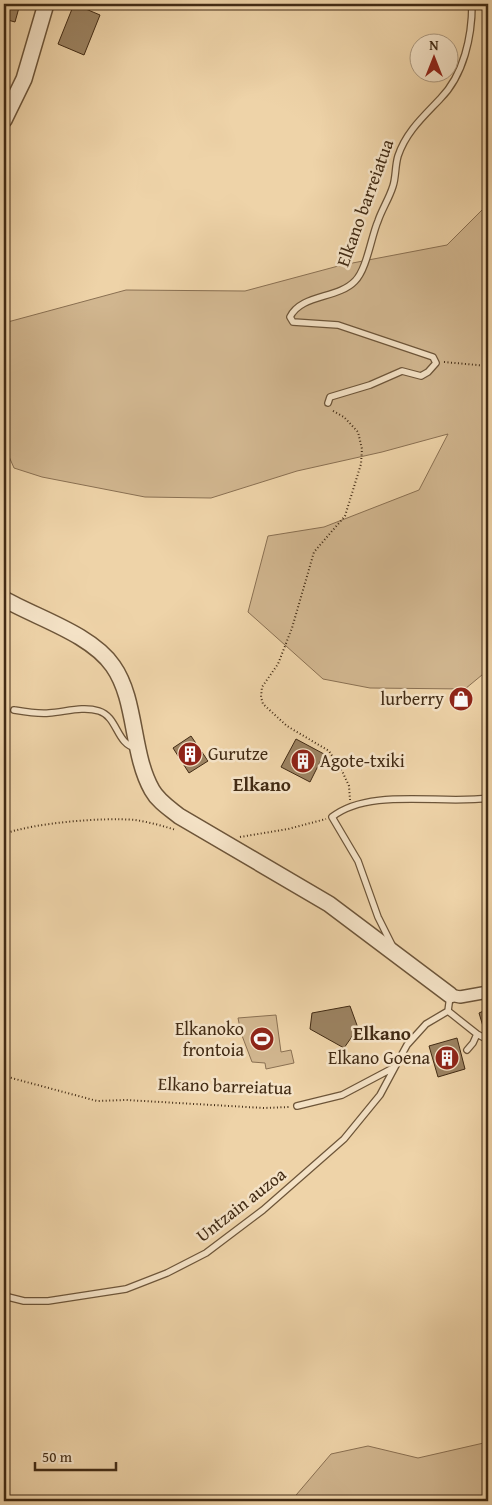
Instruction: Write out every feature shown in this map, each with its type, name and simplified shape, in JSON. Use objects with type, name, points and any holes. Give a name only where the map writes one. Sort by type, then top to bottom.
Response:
[{"type":"street","points":[[4,120],[24,79],[46,4]]},
{"type":"street","points":[[4,599],[82,639],[100,651],[109,661],[122,686],[146,778],[152,790],[163,803],[179,816],[329,904],[450,995],[460,998],[488,992]]},
{"type":"lane","name":"Elkano barreiatua","points":[[434,365],[433,357],[362,332],[338,325],[293,322],[290,317],[292,311],[310,301],[346,289],[356,280],[379,218],[393,187],[397,158],[403,144],[419,120],[441,98],[456,76],[466,53],[470,33],[472,4]]},
{"type":"lane","points":[[328,403],[330,397],[370,385],[402,371],[421,376],[434,365]]},
{"type":"lane","points":[[14,710],[40,714],[81,709],[100,711],[112,721],[124,741],[138,749]]},
{"type":"lane","points":[[398,956],[378,917],[358,861],[332,817],[351,807],[396,799],[462,800],[488,798]]},
{"type":"lane","points":[[448,1011],[450,995]]},
{"type":"lane","points":[[448,1011],[477,1034],[488,1040]]},
{"type":"lane","points":[[395,1067],[407,1045],[426,1024],[448,1011]]},
{"type":"lane","points":[[467,1050],[477,1034]]},
{"type":"lane","name":"Elkano barreiatua","points":[[297,1106],[342,1095],[395,1067]]},
{"type":"lane","name":"Untzain auzoa","points":[[4,1296],[24,1301],[62,1299],[126,1289],[167,1273],[206,1253],[263,1210],[344,1139],[376,1100],[395,1067]]},
{"type":"path","points":[[434,365],[449,361],[488,366]]},
{"type":"path","points":[[328,403],[328,407],[344,417],[358,432],[362,456],[345,516],[314,552],[292,628],[278,664],[262,687],[261,697],[263,704],[287,726],[322,745],[334,756],[349,786],[351,807]]},
{"type":"path","points":[[240,837],[288,830],[332,817]]},
{"type":"path","points":[[4,834],[59,824],[102,820],[134,820],[182,831]]},
{"type":"path","name":"Elkano barreiatua","points":[[4,1076],[97,1101],[126,1100],[264,1108],[297,1106]]},
{"type":"shaded area","points":[[488,204],[488,670],[465,689],[370,688],[323,679],[248,612],[268,536],[324,527],[419,490],[448,434],[382,452],[297,471],[211,498],[145,497],[42,477],[14,468],[4,445],[4,323],[126,290],[245,291],[342,265],[447,245]]},
{"type":"shaded area","name":"Elkanoko frontoia","points":[[276,1015],[281,1052],[291,1050],[294,1063],[266,1069],[265,1063],[252,1062],[241,1033],[238,1018]]},
{"type":"shaded area","points":[[488,1442],[488,1501],[291,1501],[331,1454],[368,1446],[418,1458]]},
{"type":"building","points":[[4,4],[20,4],[15,22],[4,19]]},
{"type":"building","points":[[74,4],[100,15],[84,55],[58,44]]},
{"type":"building","name":"Gurutze","points":[[191,736],[208,761],[189,773],[173,748]]},
{"type":"building","name":"Agote-txiki","points":[[296,739],[324,754],[310,782],[281,767]]},
{"type":"building","points":[[350,1006],[358,1028],[344,1048],[310,1029],[312,1013]]},
{"type":"building","points":[[488,1009],[488,1035],[485,1033],[479,1013]]},
{"type":"building","name":"Elkano Goena","points":[[457,1038],[465,1069],[438,1077],[429,1046]]},
{"type":"place","name":"lurberry","points":[[461,699]]},
{"type":"place","name":"Gurutze","points":[[190,754]]},
{"type":"place","name":"Agote-txiki","points":[[303,761]]},
{"type":"place","name":"Elkanoko frontoia","points":[[262,1039]]},
{"type":"place","name":"Elkano Goena","points":[[447,1058]]},
{"type":"district","name":"Elkano","points":[[262,784]]},
{"type":"district","name":"Elkano","points":[[382,1033]]}]
